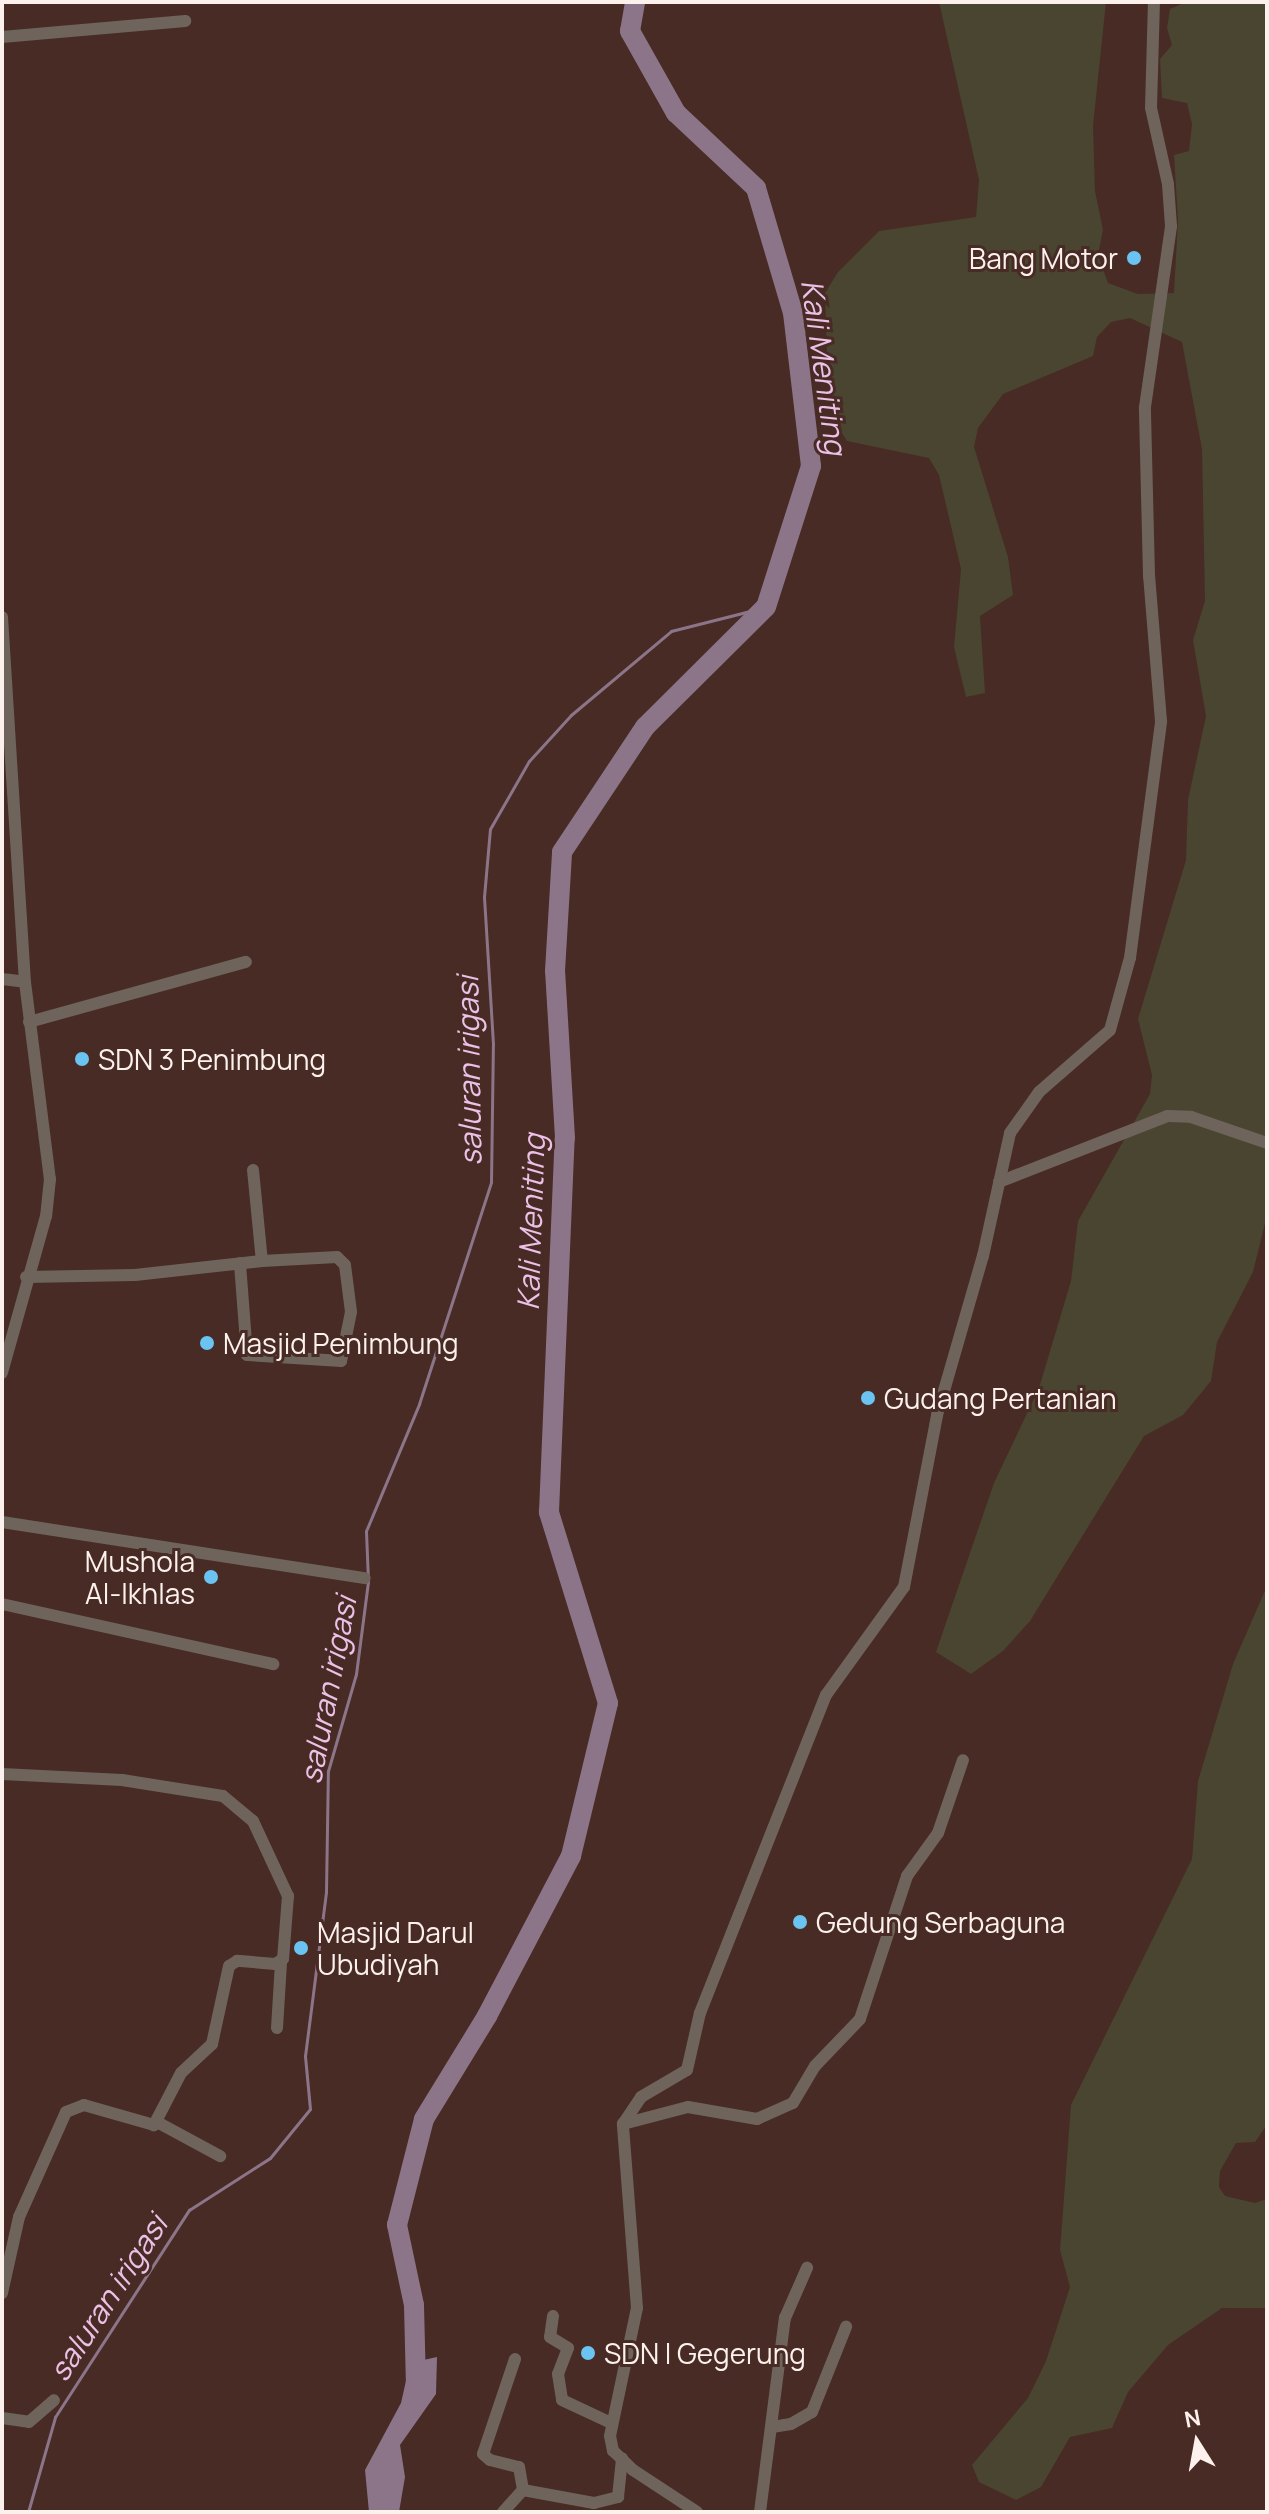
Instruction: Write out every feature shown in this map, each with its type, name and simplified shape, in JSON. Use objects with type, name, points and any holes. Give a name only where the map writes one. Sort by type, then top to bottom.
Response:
[{"type":"street","points":[[697,2512],[613,2451],[611,2423],[637,2308],[623,2124],[641,2097],[687,2070],[700,2013],[826,1695],[904,1587],[937,1415],[1010,1133],[1026,1106],[1099,1044],[1117,1014],[1130,958],[1156,779],[1161,721],[1149,576],[1145,407],[1171,226],[1168,184],[1151,108],[1154,2]]},
{"type":"street","points":[[2,37],[185,21]]},
{"type":"street","points":[[2,617],[25,982],[50,1179],[46,1216],[26,1277],[2,1373]]},
{"type":"street","points":[[29,1022],[246,962]]},
{"type":"street","points":[[2,979],[25,982]]},
{"type":"street","points":[[999,1182],[1167,1116],[1191,1117],[1267,1143]]},
{"type":"street","points":[[253,1170],[262,1261]]},
{"type":"street","points":[[26,1277],[111,1277],[240,1263],[262,1261],[336,1257],[344,1262],[351,1323],[341,1361],[247,1355],[240,1263]]},
{"type":"street","points":[[2,1522],[365,1578]]},
{"type":"street","points":[[2,1604],[273,1664]]},
{"type":"street","points":[[623,2124],[688,2107],[757,2119],[793,2103],[815,2066],[847,2038],[866,2008],[907,1876],[938,1833],[963,1760]]},
{"type":"street","points":[[2,1774],[141,1782],[215,1793],[236,1804],[253,1821],[287,1892],[277,2028]]},
{"type":"street","points":[[157,2122],[181,2073],[212,2044],[229,1966],[237,1961],[281,1962]]},
{"type":"street","points":[[2,2293],[19,2217],[68,2109],[84,2105],[145,2124],[157,2122],[220,2156]]},
{"type":"street","points":[[760,2512],[785,2318],[807,2268]]},
{"type":"street","points":[[553,2316],[550,2337],[568,2348],[558,2374],[562,2400],[611,2423]]},
{"type":"street","points":[[772,2427],[812,2412],[846,2327]]},
{"type":"street","points":[[515,2359],[483,2454],[490,2460],[519,2467],[523,2490]]},
{"type":"street","points":[[2,2418],[29,2422],[54,2400]]},
{"type":"street","points":[[619,2512],[622,2458]]},
{"type":"street","points":[[523,2490],[594,2503],[618,2497]]},
{"type":"street","points":[[503,2512],[523,2490]]},
{"type":"shaded area","points":[[939,2],[1106,2],[1093,126],[1095,191],[1103,230],[1098,255],[1108,283],[1138,294],[1174,293],[1178,220],[1174,155],[1189,151],[1192,124],[1187,103],[1162,98],[1160,59],[1172,45],[1167,28],[1170,9],[1186,2],[1267,2],[1267,1215],[1253,1272],[1217,1342],[1211,1381],[1183,1415],[1144,1436],[1030,1621],[1003,1651],[971,1674],[936,1652],[994,1483],[1039,1388],[1071,1281],[1078,1221],[1150,1094],[1152,1075],[1138,1019],[1186,860],[1188,800],[1206,716],[1193,640],[1205,601],[1202,449],[1182,342],[1130,318],[1111,322],[1097,337],[1093,356],[1003,394],[978,428],[974,447],[1008,557],[1013,595],[980,616],[985,693],[966,697],[954,647],[961,569],[939,475],[929,458],[847,441],[836,424],[828,380],[825,293],[838,272],[879,231],[976,217],[979,180]]},
{"type":"shaded area","points":[[1267,1586],[1267,2125],[1255,2142],[1236,2143],[1220,2171],[1219,2187],[1225,2196],[1255,2203],[1267,2199],[1267,2308],[1222,2308],[1168,2345],[1128,2392],[1112,2428],[1070,2437],[1041,2487],[1016,2500],[979,2482],[972,2465],[1028,2398],[1046,2361],[1070,2287],[1060,2250],[1071,2105],[1192,1859],[1198,1781],[1233,1664]]},
{"type":"shaded area","points":[[437,2357],[436,2394],[400,2445],[405,2477],[399,2512],[369,2512],[365,2470],[401,2403],[410,2363]]},
{"type":"waterway","name":"Kali Meniting","points":[[416,2387],[414,2305],[397,2225],[424,2119],[487,2016],[571,1856],[608,1703],[549,1512],[565,1138],[555,971],[562,852],[645,727],[766,607],[811,466],[793,313],[756,188],[676,113],[630,31],[635,2]]},
{"type":"waterway","name":"saluran irigasi","points":[[28,2512],[55,2417],[189,2210],[270,2158],[310,2109],[305,2056],[326,1892],[328,1771],[356,1674],[368,1581],[366,1531],[419,1404],[491,1182],[493,1044],[484,897],[490,829],[529,761],[571,715],[671,631],[766,607]]},
{"type":"place","name":"Bang Motor","points":[[1134,258]]},
{"type":"place","name":"SDN 3 Penimbung","points":[[82,1059]]},
{"type":"place","name":"Masjid Penimbung","points":[[207,1343]]},
{"type":"place","name":"Gudang Pertanian","points":[[868,1398]]},
{"type":"place","name":"Mushola Al-Ikhlas","points":[[211,1577]]},
{"type":"place","name":"Gedung Serbaguna","points":[[800,1922]]},
{"type":"place","name":"Masjid Darul Ubudiyah","points":[[301,1948]]},
{"type":"place","name":"SDN I Gegerung","points":[[588,2353]]}]
